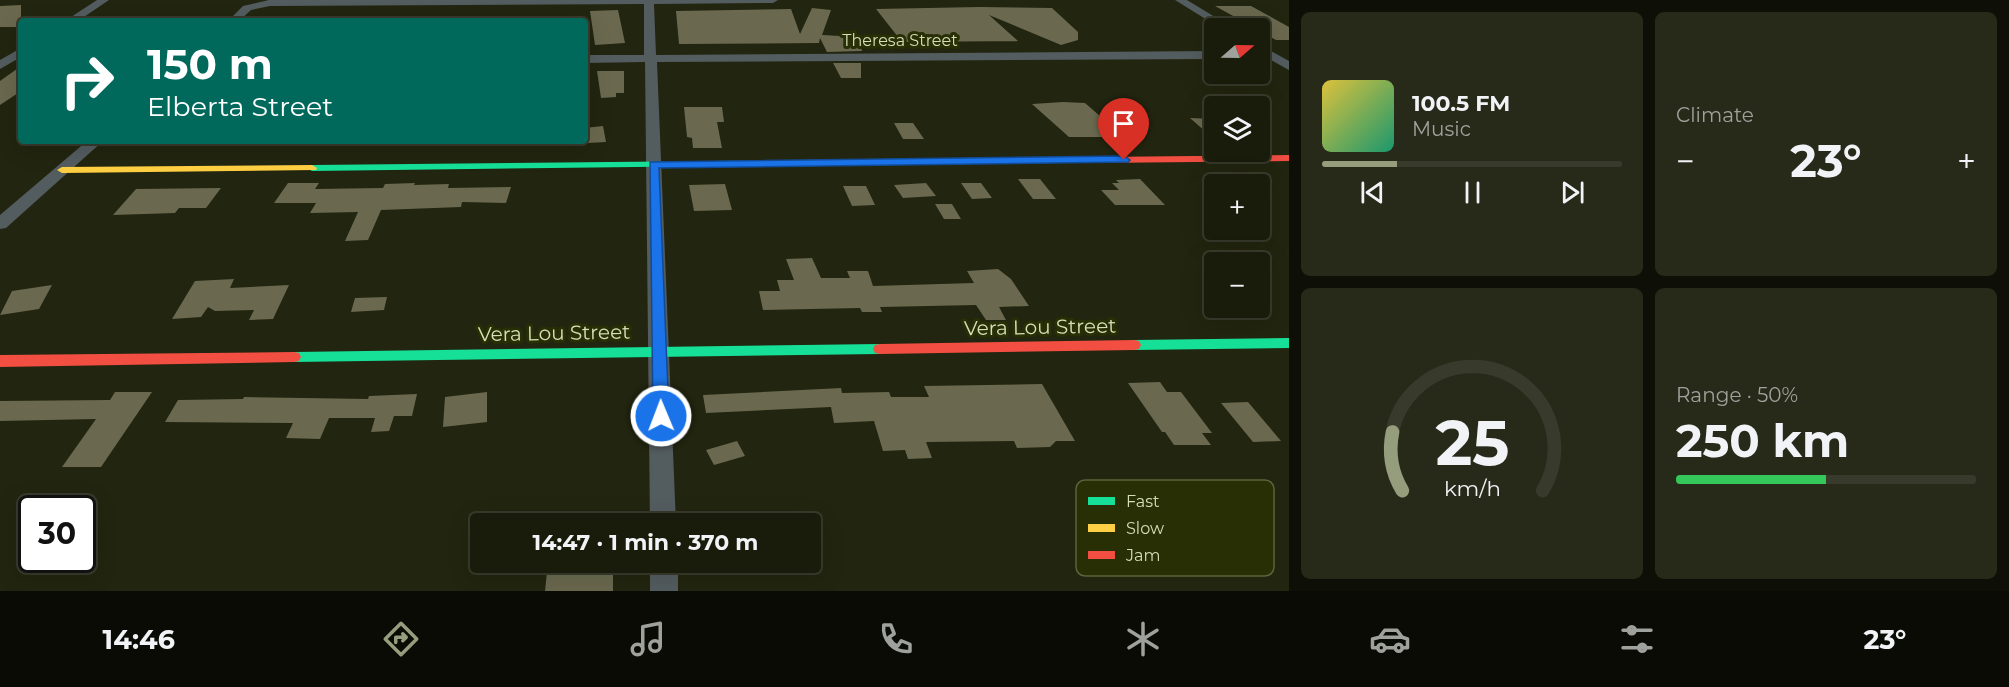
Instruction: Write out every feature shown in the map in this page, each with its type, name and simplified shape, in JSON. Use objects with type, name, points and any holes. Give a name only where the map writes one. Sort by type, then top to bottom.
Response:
[{"type":"street","points":[[75,18],[104,0]]},
{"type":"street","points":[[649,0],[663,513]]},
{"type":"street","points":[[237,18],[256,4],[773,0]]},
{"type":"street","points":[[1180,0],[1210,18]]},
{"type":"street","points":[[1270,53],[1289,54]]},
{"type":"street","points":[[0,65],[18,54]]},
{"type":"street","name":"Theresa Street","points":[[588,59],[1204,55]]},
{"type":"street","points":[[1270,56],[1289,66]]},
{"type":"street","points":[[0,224],[92,144]]},
{"type":"street","points":[[62,170],[1289,158]]},
{"type":"street","name":"Vera Lou Street","points":[[0,361],[1289,343]]},
{"type":"street","points":[[664,573],[664,591]]},
{"type":"building","points":[[21,5],[18,27],[0,27],[0,6]]},
{"type":"building","points":[[1215,6],[1251,6],[1289,27],[1289,40],[1276,40],[1270,37],[1270,18],[1237,18]]},
{"type":"building","points":[[812,8],[831,10],[822,35],[859,37],[862,51],[827,52],[820,38],[819,43],[679,44],[676,11],[791,9],[800,34]]},
{"type":"building","points":[[1052,8],[1078,32],[1078,40],[1061,45],[989,15],[1018,41],[902,42],[876,9]]},
{"type":"building","points":[[618,10],[625,43],[595,45],[590,11]]},
{"type":"building","points":[[833,63],[861,63],[861,78],[841,78]]},
{"type":"building","points":[[18,68],[18,93],[0,105],[0,81]]},
{"type":"building","points":[[597,71],[624,71],[624,93],[616,93],[616,97],[601,98]]},
{"type":"building","points":[[1085,103],[1124,137],[1069,137],[1032,104]]},
{"type":"building","points":[[684,107],[722,107],[724,122],[717,122],[722,148],[693,148],[692,138],[687,137]]},
{"type":"building","points":[[1190,118],[1204,119],[1204,130]]},
{"type":"building","points":[[894,123],[913,123],[924,139],[903,139]]},
{"type":"building","points":[[603,126],[606,142],[588,143],[588,128]]},
{"type":"building","points":[[1018,179],[1040,179],[1056,199],[1033,199]]},
{"type":"building","points":[[1140,179],[1165,205],[1115,205],[1101,190],[1119,190],[1112,183],[1119,183],[1116,180]]},
{"type":"building","points":[[288,183],[319,183],[315,189],[383,188],[385,184],[415,183],[414,185],[449,184],[448,188],[511,187],[506,203],[462,202],[461,207],[381,210],[368,240],[345,241],[358,212],[310,213],[316,203],[274,203]]},
{"type":"building","points":[[926,183],[936,196],[903,198],[894,185]]},
{"type":"building","points":[[961,183],[981,183],[992,198],[972,199]]},
{"type":"building","points":[[725,184],[732,210],[694,211],[689,185]]},
{"type":"building","points":[[843,186],[866,186],[875,205],[852,206]]},
{"type":"building","points":[[221,188],[206,208],[179,208],[175,213],[113,215],[136,189]]},
{"type":"building","points":[[935,204],[952,204],[961,219],[944,219]]},
{"type":"building","points":[[812,258],[821,278],[850,278],[847,271],[868,271],[873,286],[974,283],[967,271],[998,269],[1011,279],[1029,306],[999,307],[1006,320],[986,320],[976,305],[880,307],[882,312],[862,312],[860,308],[763,310],[759,291],[780,291],[777,280],[794,280],[786,259]]},
{"type":"building","points":[[234,279],[230,288],[289,285],[273,319],[249,320],[254,310],[215,311],[208,307],[201,317],[172,319],[195,281]]},
{"type":"building","points":[[52,285],[39,309],[0,315],[12,291]]},
{"type":"building","points":[[387,297],[384,310],[351,312],[355,298]]},
{"type":"building","points":[[1160,382],[1167,392],[1181,392],[1212,433],[1202,433],[1211,445],[1174,445],[1165,432],[1162,432],[1128,383]]},
{"type":"building","points":[[1042,384],[1075,441],[1056,441],[1050,447],[1017,448],[1014,441],[926,442],[932,458],[908,459],[905,450],[883,451],[874,421],[834,423],[831,407],[706,413],[703,395],[841,388],[842,393],[889,392],[891,397],[929,397],[924,386]]},
{"type":"building","points":[[115,392],[152,392],[101,467],[62,467],[96,419],[0,421],[0,401],[110,400]]},
{"type":"building","points":[[487,392],[487,422],[443,427],[445,397]]},
{"type":"building","points":[[417,394],[412,416],[394,416],[389,431],[371,432],[375,418],[329,418],[320,439],[286,438],[293,423],[165,422],[178,400],[243,399],[244,397],[368,399],[369,396]]},
{"type":"building","points":[[1248,402],[1281,441],[1253,442],[1221,403]]},
{"type":"building","points":[[737,441],[745,456],[714,465],[706,450]]},
{"type":"building","points":[[547,573],[613,573],[613,591],[545,591]]},
{"type":"traffic: fast","points":[[312,168],[803,163]]},
{"type":"traffic: fast","points":[[1134,345],[1289,343]]},
{"type":"traffic: fast","points":[[294,357],[880,349]]},
{"type":"traffic: slow","points":[[803,163],[1096,160]]},
{"type":"traffic: slow","points":[[62,170],[312,168]]},
{"type":"traffic: jam","points":[[1096,160],[1289,158]]},
{"type":"traffic: jam","points":[[880,349],[1134,345]]},
{"type":"traffic: jam","points":[[0,361],[294,357]]},
{"type":"route","points":[[661,416],[654,164],[1124,160]]}]
